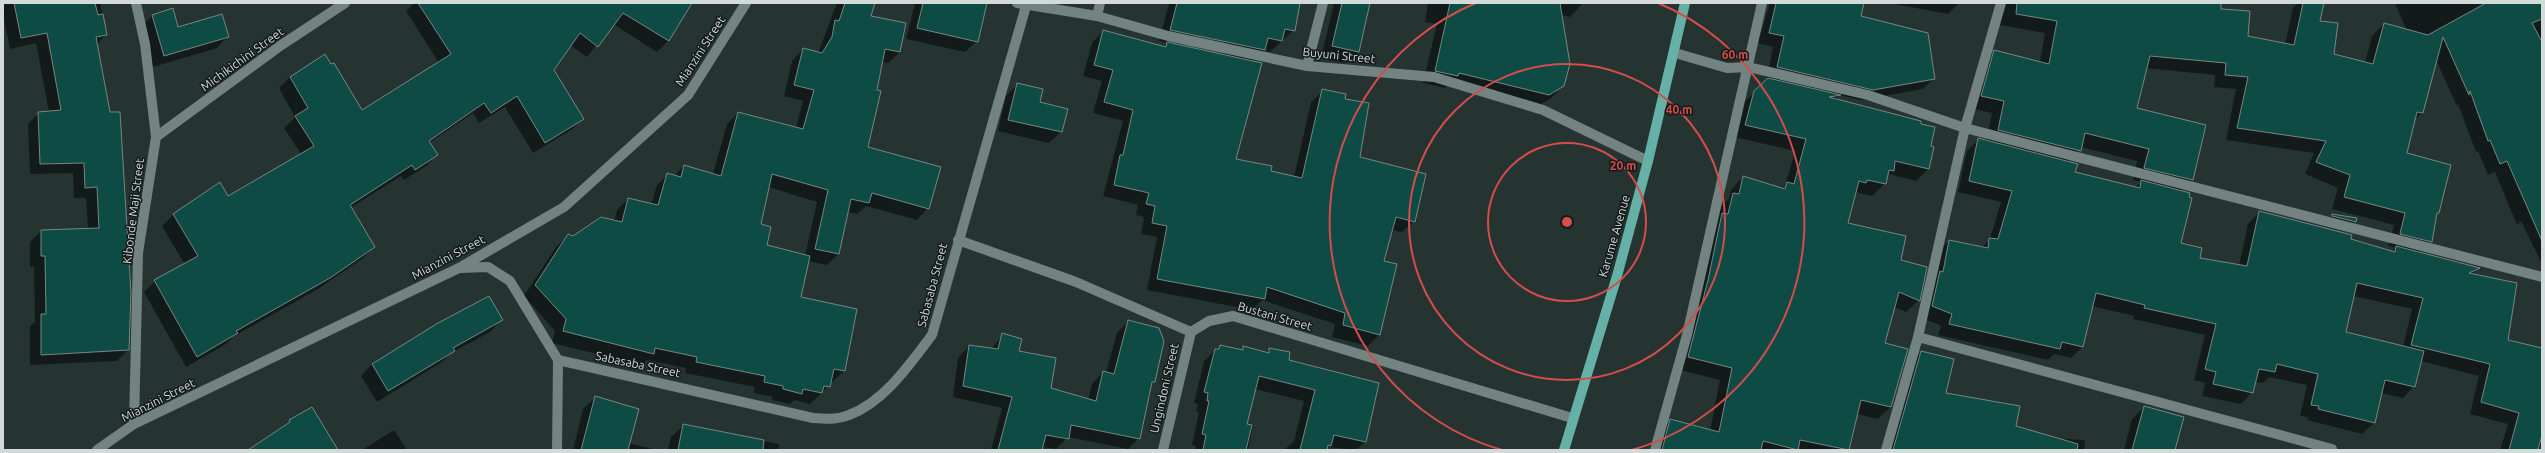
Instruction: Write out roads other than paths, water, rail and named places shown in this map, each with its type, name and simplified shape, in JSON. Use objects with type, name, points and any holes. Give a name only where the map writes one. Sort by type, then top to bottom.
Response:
[{"type":"main road","name":"Karume Avenue","points":[[1564,450],[1572,418],[1617,276],[1675,53],[1685,3]]},
{"type":"street","name":"Kibonde Maji Street","points":[[134,424],[138,253],[156,137],[145,44],[136,3]]},
{"type":"street","name":"Michikichini Street","points":[[156,137],[280,46],[345,3]]},
{"type":"street","name":"Mianzini Street","points":[[97,450],[134,424],[459,268],[564,207],[688,95],[746,3]]},
{"type":"street","points":[[1097,16],[1100,3]]},
{"type":"street","points":[[1306,66],[1323,3]]},
{"type":"street","points":[[1655,450],[1687,335],[1762,3]]},
{"type":"street","points":[[1886,450],[1918,337],[1964,128],[2000,3]]},
{"type":"street","name":"Buyuni Street","points":[[1021,4],[1097,16],[1168,36],[1306,66],[1434,77],[1543,110],[1648,161]]},
{"type":"street","name":"Sabasaba Street","points":[[558,360],[813,418],[833,419],[850,415],[878,398],[915,358],[932,335],[958,240],[985,155],[1021,4]]},
{"type":"street","points":[[1675,53],[1727,68],[1748,67],[1868,95],[1964,128],[2542,277]]},
{"type":"street","points":[[958,240],[1076,282],[1191,332]]},
{"type":"street","points":[[459,268],[488,267],[510,281],[558,360],[557,450]]},
{"type":"street","name":"Bustani Street","points":[[1191,332],[1209,321],[1233,316],[1572,418]]},
{"type":"street","name":"Ungindoni Street","points":[[1163,450],[1191,332]]},
{"type":"street","points":[[1918,337],[2332,448]]}]
